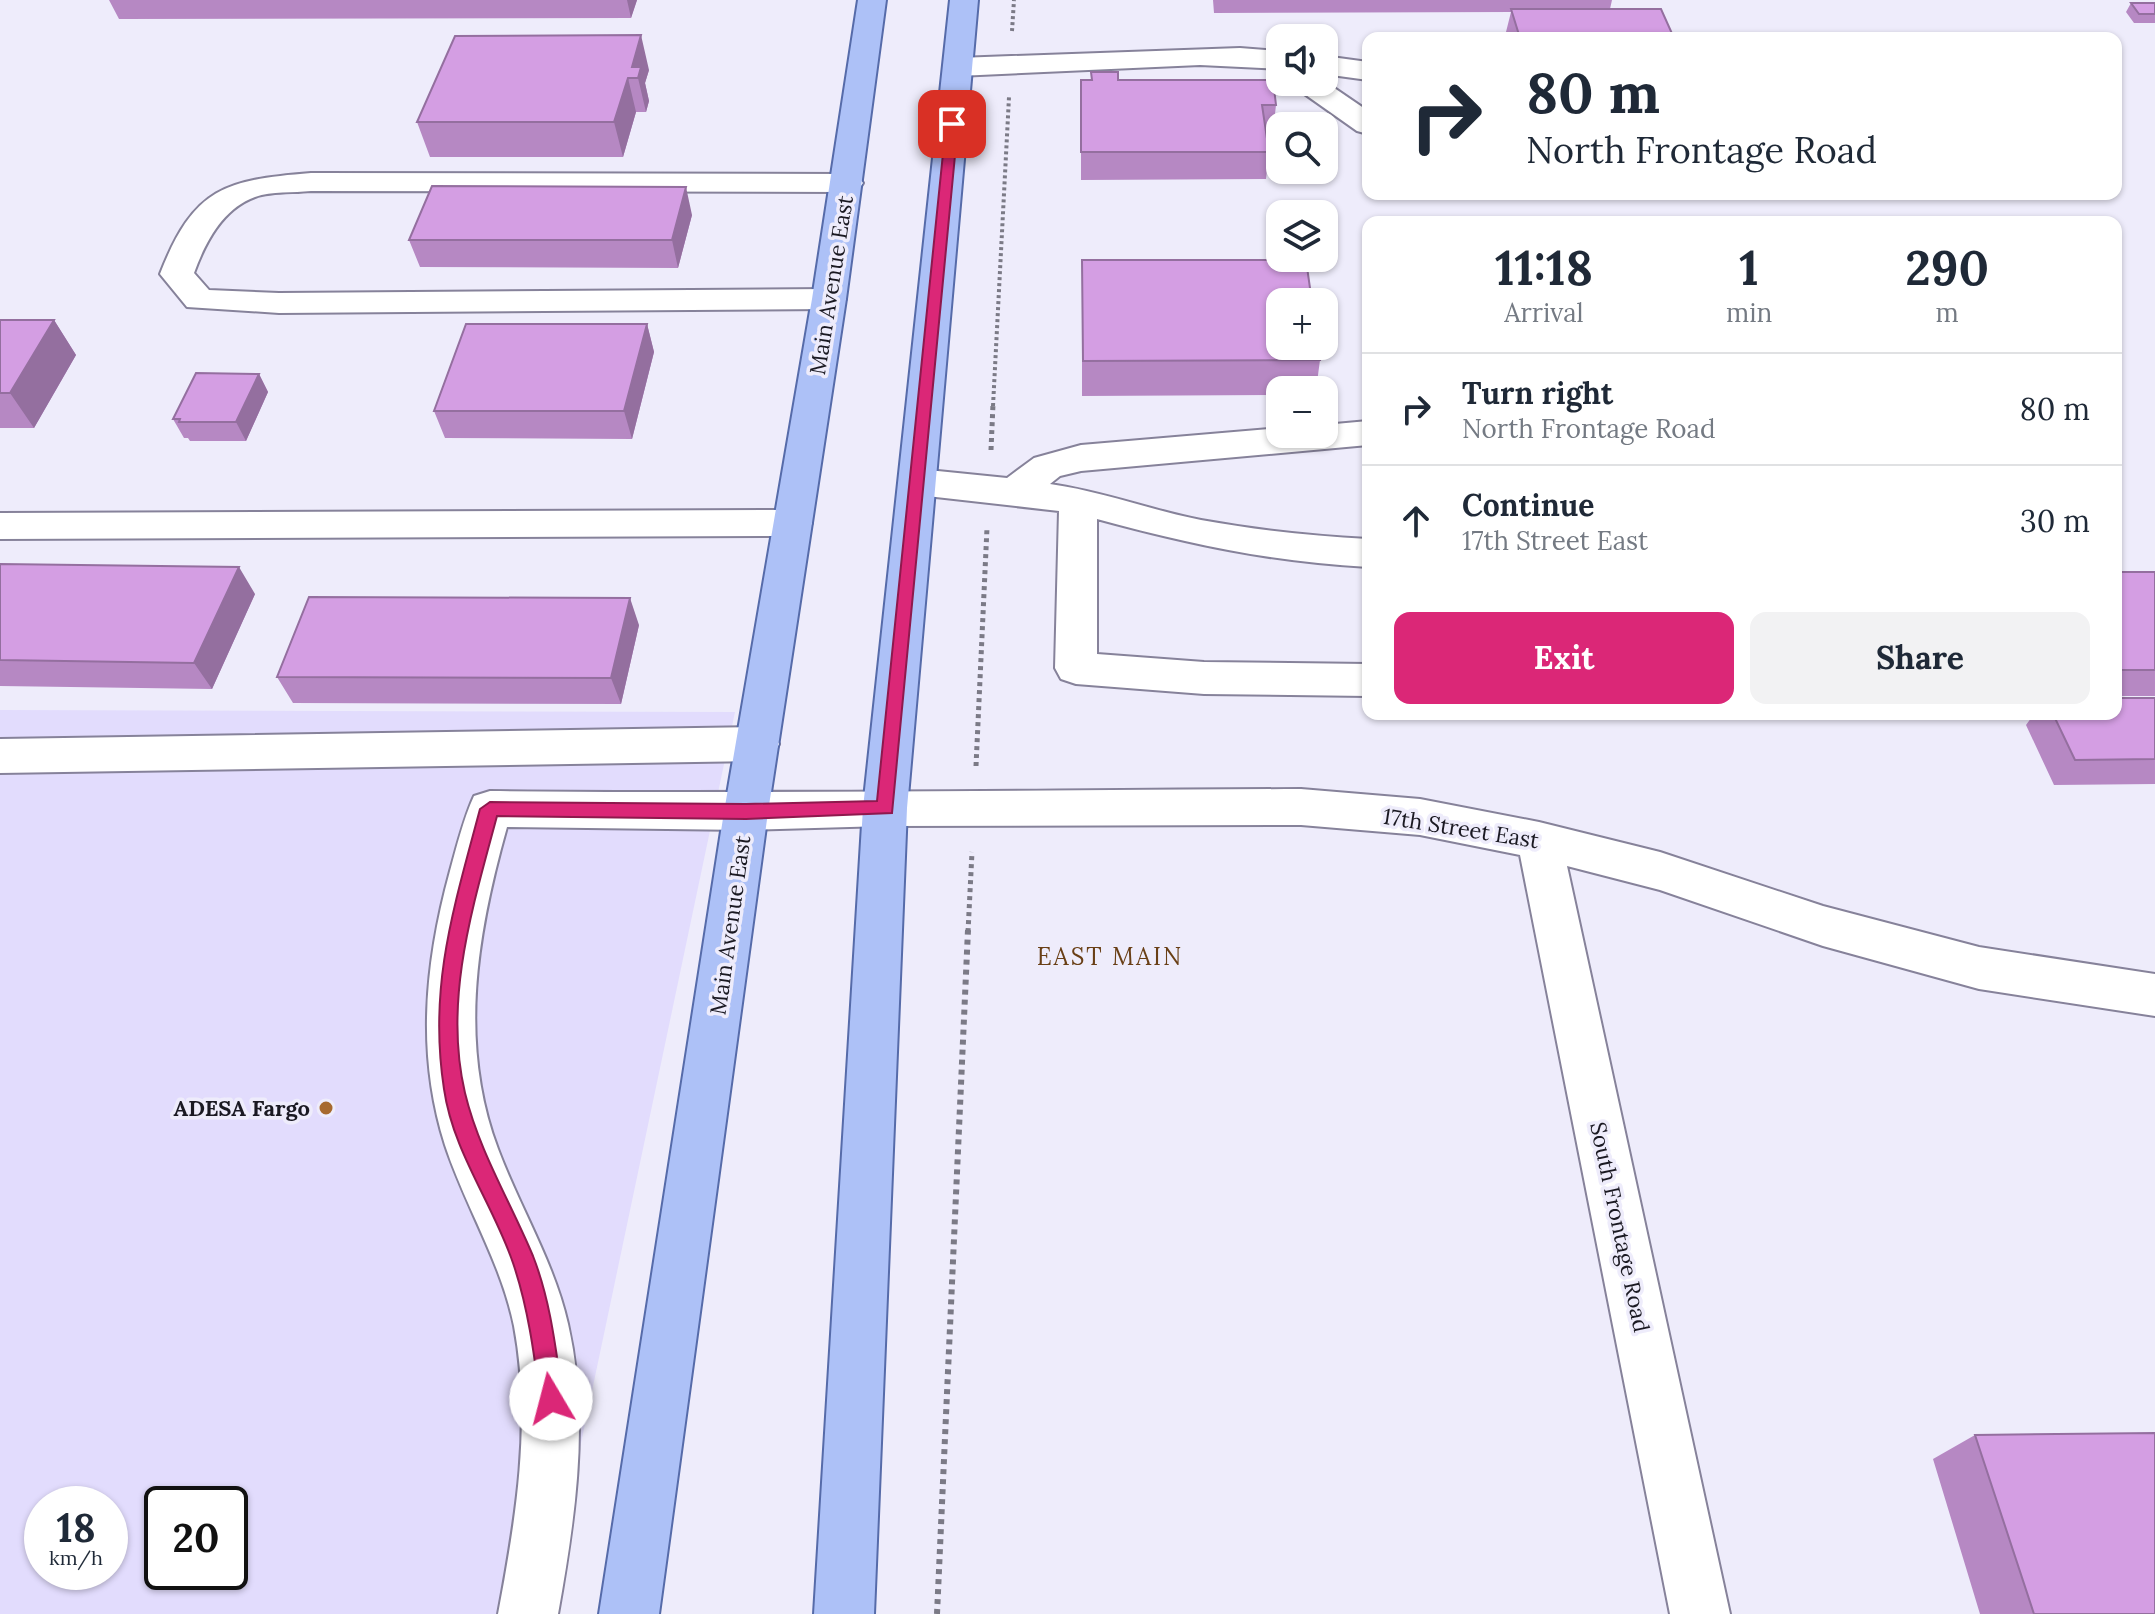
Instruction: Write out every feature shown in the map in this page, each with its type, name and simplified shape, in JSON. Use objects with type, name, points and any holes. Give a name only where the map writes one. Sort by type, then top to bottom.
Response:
[{"type":"main road","name":"Main Avenue East","points":[[629,1614],[746,812],[847,183],[872,0]]},
{"type":"main road","points":[[844,1614],[885,808],[964,0]]},
{"type":"street","points":[[958,67],[1011,68],[1190,56],[1266,60]]},
{"type":"street","points":[[1338,67],[1362,70]]},
{"type":"street","points":[[1326,96],[1362,121]]},
{"type":"street","points":[[829,299],[295,303],[199,300],[177,274],[187,245],[205,219],[243,190],[311,182],[847,183]]},
{"type":"street","points":[[1002,489],[1047,467],[1081,458],[1362,434]]},
{"type":"street","points":[[918,482],[1002,489],[1078,501],[1199,533],[1309,550],[1362,553]]},
{"type":"street","points":[[1078,501],[1076,668],[1204,678],[1362,680]]},
{"type":"street","points":[[0,526],[793,523]]},
{"type":"street","points":[[0,756],[758,744]]},
{"type":"street","name":"17th Street East","points":[[528,1614],[550,1479],[551,1399],[541,1326],[523,1260],[471,1147],[454,1091],[449,1034],[449,978],[478,847],[490,809],[746,812],[885,808],[1301,807],[1420,817],[1539,840],[1660,871],[1823,926],[1979,968],[2153,999]]},
{"type":"street","name":"South Frontage Road","points":[[1539,840],[1700,1614]]},
{"type":"path","points":[[977,736],[1002,489],[1014,0]]},
{"type":"path","points":[[937,1614],[969,904]]},
{"type":"shaded area","name":"ADESA Fargo","points":[[0,710],[735,712],[545,1614],[0,1614]]},
{"type":"building","points":[[2131,3],[2155,3],[2155,14],[2139,14]]},
{"type":"building","points":[[1511,9],[1661,9],[1671,32],[1518,32]]},
{"type":"building","points":[[641,35],[632,67],[641,67],[638,78],[628,78],[614,122],[417,122],[455,36]]},
{"type":"building","points":[[1091,72],[1118,72],[1118,80],[1266,80],[1266,96],[1275,96],[1276,105],[1262,105],[1266,152],[1081,152],[1081,80],[1092,80]]},
{"type":"building","points":[[432,186],[686,187],[672,240],[409,240]]},
{"type":"building","points":[[1082,260],[1266,260],[1266,272],[1308,272],[1310,288],[1266,288],[1266,360],[1320,360],[1083,361]]},
{"type":"building","points":[[0,320],[54,320],[10,393],[0,393]]},
{"type":"building","points":[[466,324],[647,324],[624,411],[434,411]]},
{"type":"building","points":[[196,373],[259,374],[236,422],[179,422],[180,419],[173,419]]},
{"type":"building","points":[[0,564],[239,567],[194,663],[0,660]]},
{"type":"building","points":[[2122,572],[2155,572],[2155,670],[2122,670]]},
{"type":"building","points":[[309,597],[630,598],[611,678],[277,677]]},
{"type":"building","points":[[2122,698],[2155,698],[2155,759],[2075,760],[2056,720],[2122,720]]},
{"type":"building","points":[[2155,1433],[2155,1614],[2034,1614],[1975,1435]]},
{"type":"place","name":"ADESA Fargo","points":[[326,1108]]},
{"type":"district","name":"EAST MAIN","points":[[1110,956]]},
{"type":"route","points":[[551,1399],[541,1326],[523,1260],[471,1147],[454,1091],[449,1034],[449,978],[478,847],[490,809],[746,812],[885,808],[952,124]]}]
